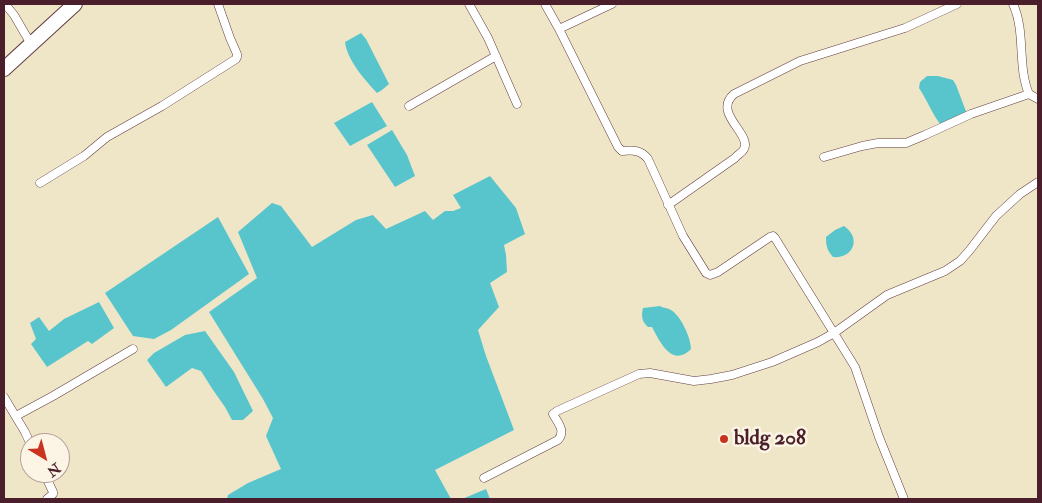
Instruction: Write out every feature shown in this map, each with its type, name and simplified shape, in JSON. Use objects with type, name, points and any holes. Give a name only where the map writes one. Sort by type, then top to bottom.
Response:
[{"type":"highway","points":[[4,61],[67,4]]},
{"type":"highway","points":[[4,69],[75,4]]},
{"type":"street","points":[[5,4],[28,39]]},
{"type":"street","points":[[40,184],[84,156],[107,137],[134,120],[162,106],[236,59],[237,54],[218,4]]},
{"type":"street","points":[[469,4],[488,38],[516,104]]},
{"type":"street","points":[[545,4],[618,147],[622,151],[640,151],[648,159],[683,236],[699,264],[708,274],[718,272],[770,237],[775,238],[855,367],[879,438],[904,499]]},
{"type":"street","points":[[559,29],[612,4]]},
{"type":"street","points":[[668,204],[735,158],[744,149],[745,146],[742,138],[728,111],[728,102],[734,94],[800,61],[905,28],[957,4]]},
{"type":"street","points":[[1013,4],[1016,9],[1021,37],[1024,74],[1029,94],[1038,99]]},
{"type":"street","points":[[409,106],[496,56]]},
{"type":"street","points":[[824,157],[878,143],[906,143],[971,114],[1029,94]]},
{"type":"street","points":[[484,478],[558,440],[562,436],[562,430],[553,414],[557,411],[640,374],[650,373],[694,381],[712,379],[772,362],[814,344],[834,333],[887,295],[945,271],[960,261],[970,251],[996,216],[1020,194],[1038,182]]},
{"type":"street","points":[[16,416],[133,349]]},
{"type":"street","points":[[4,397],[25,433]]},
{"type":"street","points":[[47,499],[53,494],[49,483]]},
{"type":"water","points":[[361,33],[389,84],[377,93],[357,69],[346,49],[345,42]]},
{"type":"water","points":[[927,76],[938,76],[953,80],[967,114],[940,124],[919,88],[920,82]]},
{"type":"water","points":[[372,102],[387,126],[350,146],[334,123]]},
{"type":"water","points":[[392,130],[407,155],[415,176],[395,187],[367,145]]},
{"type":"water","points":[[490,176],[516,208],[525,234],[504,245],[507,272],[490,283],[499,307],[478,330],[514,430],[435,470],[451,499],[227,499],[228,495],[248,483],[281,469],[266,436],[273,418],[209,312],[257,278],[238,232],[272,203],[281,206],[312,247],[356,220],[373,215],[386,229],[425,211],[433,220],[445,211],[461,208],[453,195]]},
{"type":"water","points":[[218,217],[249,274],[171,330],[154,339],[133,336],[105,293]]},
{"type":"water","points":[[844,226],[853,236],[853,247],[846,255],[833,257],[827,248],[826,237]]},
{"type":"water","points":[[99,302],[114,328],[92,344],[88,341],[47,367],[31,344],[36,339],[30,323],[39,317],[49,331],[64,319]]},
{"type":"water","points":[[660,306],[670,309],[675,313],[685,328],[691,349],[684,354],[678,356],[667,351],[652,327],[648,327],[643,321],[643,308]]},
{"type":"water","points":[[205,331],[234,372],[253,411],[243,420],[232,420],[201,371],[192,368],[166,387],[147,360],[154,353],[185,335]]},
{"type":"water","points":[[486,489],[490,499],[462,499]]},
{"type":"place","name":"bldg 208","points":[[724,439]]}]
